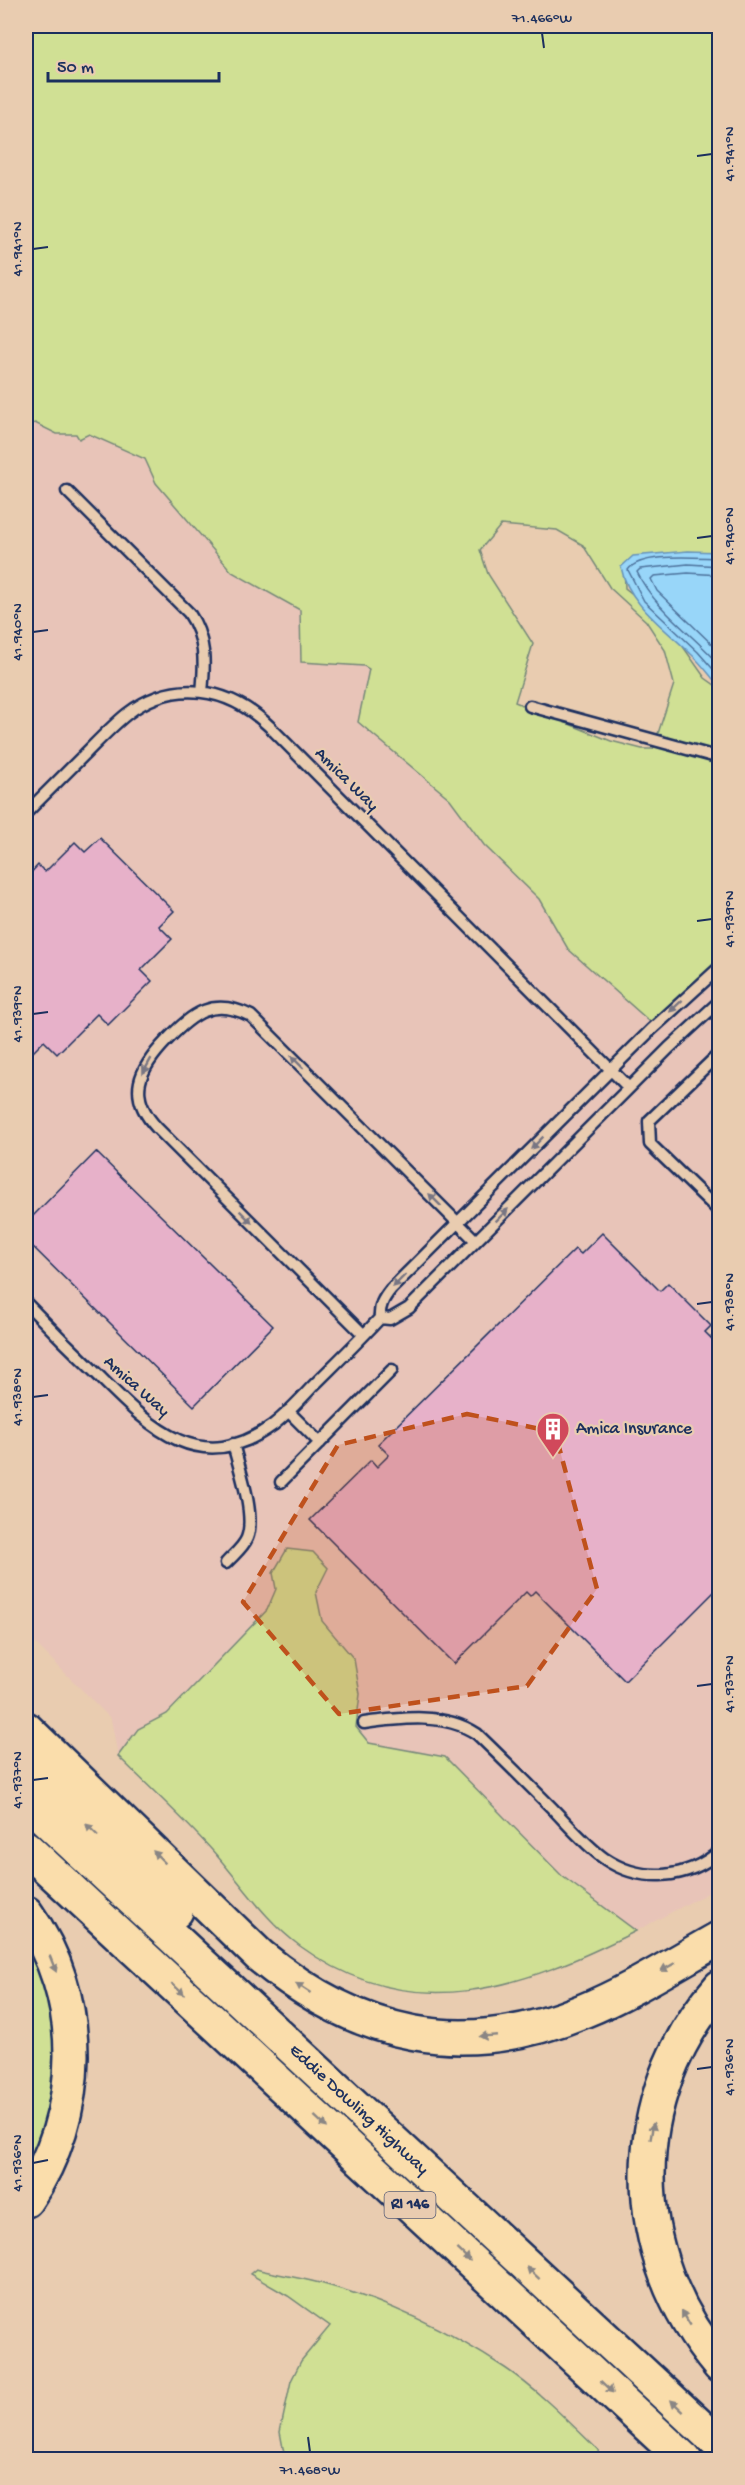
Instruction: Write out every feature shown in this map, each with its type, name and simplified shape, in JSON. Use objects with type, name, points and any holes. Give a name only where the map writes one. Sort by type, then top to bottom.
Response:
[{"type":"highway","points":[[26,1729],[260,1956],[282,1974],[326,2003],[372,2023],[405,2032],[447,2037],[494,2035],[540,2026],[606,2001],[720,1938]]},
{"type":"highway","points":[[26,1765],[322,2051],[380,2115],[425,2172]]},
{"type":"highway","name":"Eddie Dowling Highway","points":[[26,1801],[720,2445]]},
{"type":"highway","name":"Eddie Dowling Highway","points":[[26,1848],[685,2460]]},
{"type":"highway","points":[[26,1871],[135,1950]]},
{"type":"highway","points":[[26,1913],[49,1953],[61,1985],[69,2017],[72,2062],[65,2114],[58,2138],[42,2174],[26,2199]]},
{"type":"highway","points":[[720,1987],[690,2028],[660,2096],[649,2149],[648,2193],[654,2244],[667,2281],[694,2332],[720,2366]]},
{"type":"lane","points":[[67,491],[189,613],[202,637],[204,652],[202,692]]},
{"type":"lane","name":"Amica Way","points":[[26,813],[128,713],[159,697],[174,693],[202,692],[235,701],[259,717],[629,1088]]},
{"type":"lane","points":[[530,706],[720,758]]},
{"type":"lane","name":"Amica Way","points":[[380,1318],[379,1309],[391,1289],[675,1006],[720,967]]},
{"type":"lane","name":"Amica Way","points":[[26,1303],[146,1422],[161,1432],[192,1445],[207,1447],[233,1444],[260,1433],[288,1411],[380,1318],[390,1318],[409,1308],[629,1088],[720,1001]]},
{"type":"lane","points":[[364,1335],[150,1120],[140,1102],[140,1081],[148,1060],[183,1023],[204,1010],[228,1008],[250,1016],[476,1241]]},
{"type":"lane","points":[[720,1053],[649,1121],[650,1144],[716,1208],[720,1215]]},
{"type":"lane","points":[[281,1482],[392,1370]]},
{"type":"lane","points":[[288,1411],[320,1443]]},
{"type":"lane","points":[[226,1563],[243,1545],[249,1531],[246,1498],[233,1444]]},
{"type":"lane","points":[[364,1722],[429,1719],[468,1728],[477,1734],[596,1852],[626,1869],[658,1875],[680,1873],[703,1864],[720,1851]]},
{"type":"highlighted area","points":[[467,1414],[555,1432],[597,1589],[527,1686],[339,1714],[243,1602],[338,1445]]},
{"type":"shaded area","points":[[35,423],[57,434],[89,434],[146,459],[156,483],[232,572],[300,610],[301,662],[364,666],[369,669],[358,722],[450,799],[484,845],[539,899],[568,949],[719,972],[719,1887],[636,1931],[562,1876],[446,1757],[369,1743],[356,1727],[360,1694],[354,1659],[322,1621],[316,1592],[327,1568],[273,1573],[276,1589],[267,1610],[167,1714],[138,1729],[118,1756],[111,1719],[26,1634],[26,425]]},
{"type":"green space","points":[[26,26],[719,26],[719,557],[624,565],[625,588],[663,618],[705,678],[719,688],[719,972],[657,1028],[568,949],[539,899],[484,845],[450,799],[358,722],[369,669],[364,666],[301,662],[300,610],[232,572],[156,483],[145,459],[89,434],[79,439],[76,434],[57,434],[35,423],[26,425]],"holes":[[[501,525],[557,530],[583,545],[610,588],[646,621],[665,650],[674,684],[653,749],[642,749],[611,741],[515,702],[533,644],[488,574],[480,550]]]},
{"type":"green space","points":[[287,1549],[313,1552],[328,1568],[316,1592],[322,1621],[354,1659],[360,1694],[356,1727],[369,1743],[445,1757],[562,1876],[636,1931],[552,1969],[510,1982],[468,1991],[426,1992],[384,1986],[342,1971],[287,1936],[200,1837],[118,1756],[138,1729],[167,1714],[267,1610],[276,1589],[273,1573]]},
{"type":"green space","points":[[26,1927],[73,2003],[26,2212]]},
{"type":"green space","points":[[256,2269],[318,2283],[374,2300],[464,2343],[505,2368],[541,2396],[598,2450],[599,2459],[285,2459],[280,2432],[291,2381],[301,2361],[330,2326],[288,2296],[250,2274]]},
{"type":"water","points":[[688,551],[719,552],[719,686],[695,658],[649,615],[631,593],[621,567],[633,556]]},
{"type":"building","points":[[100,838],[174,911],[159,926],[172,939],[141,970],[152,981],[108,1025],[97,1014],[57,1054],[44,1041],[28,1057],[26,1055],[26,878],[38,865],[45,872],[75,842],[85,852]]},
{"type":"building","points":[[96,1152],[273,1326],[194,1406],[26,1240],[26,1223]]},
{"type":"building","name":"Amica Insurance","points":[[602,1233],[660,1291],[668,1283],[711,1326],[705,1332],[720,1347],[720,1586],[625,1681],[535,1591],[530,1596],[526,1592],[454,1664],[310,1520],[371,1460],[377,1467],[389,1455],[378,1444],[575,1249],[581,1254]]},
{"type":"place","name":"Amica Insurance","points":[[553,1458]]}]
